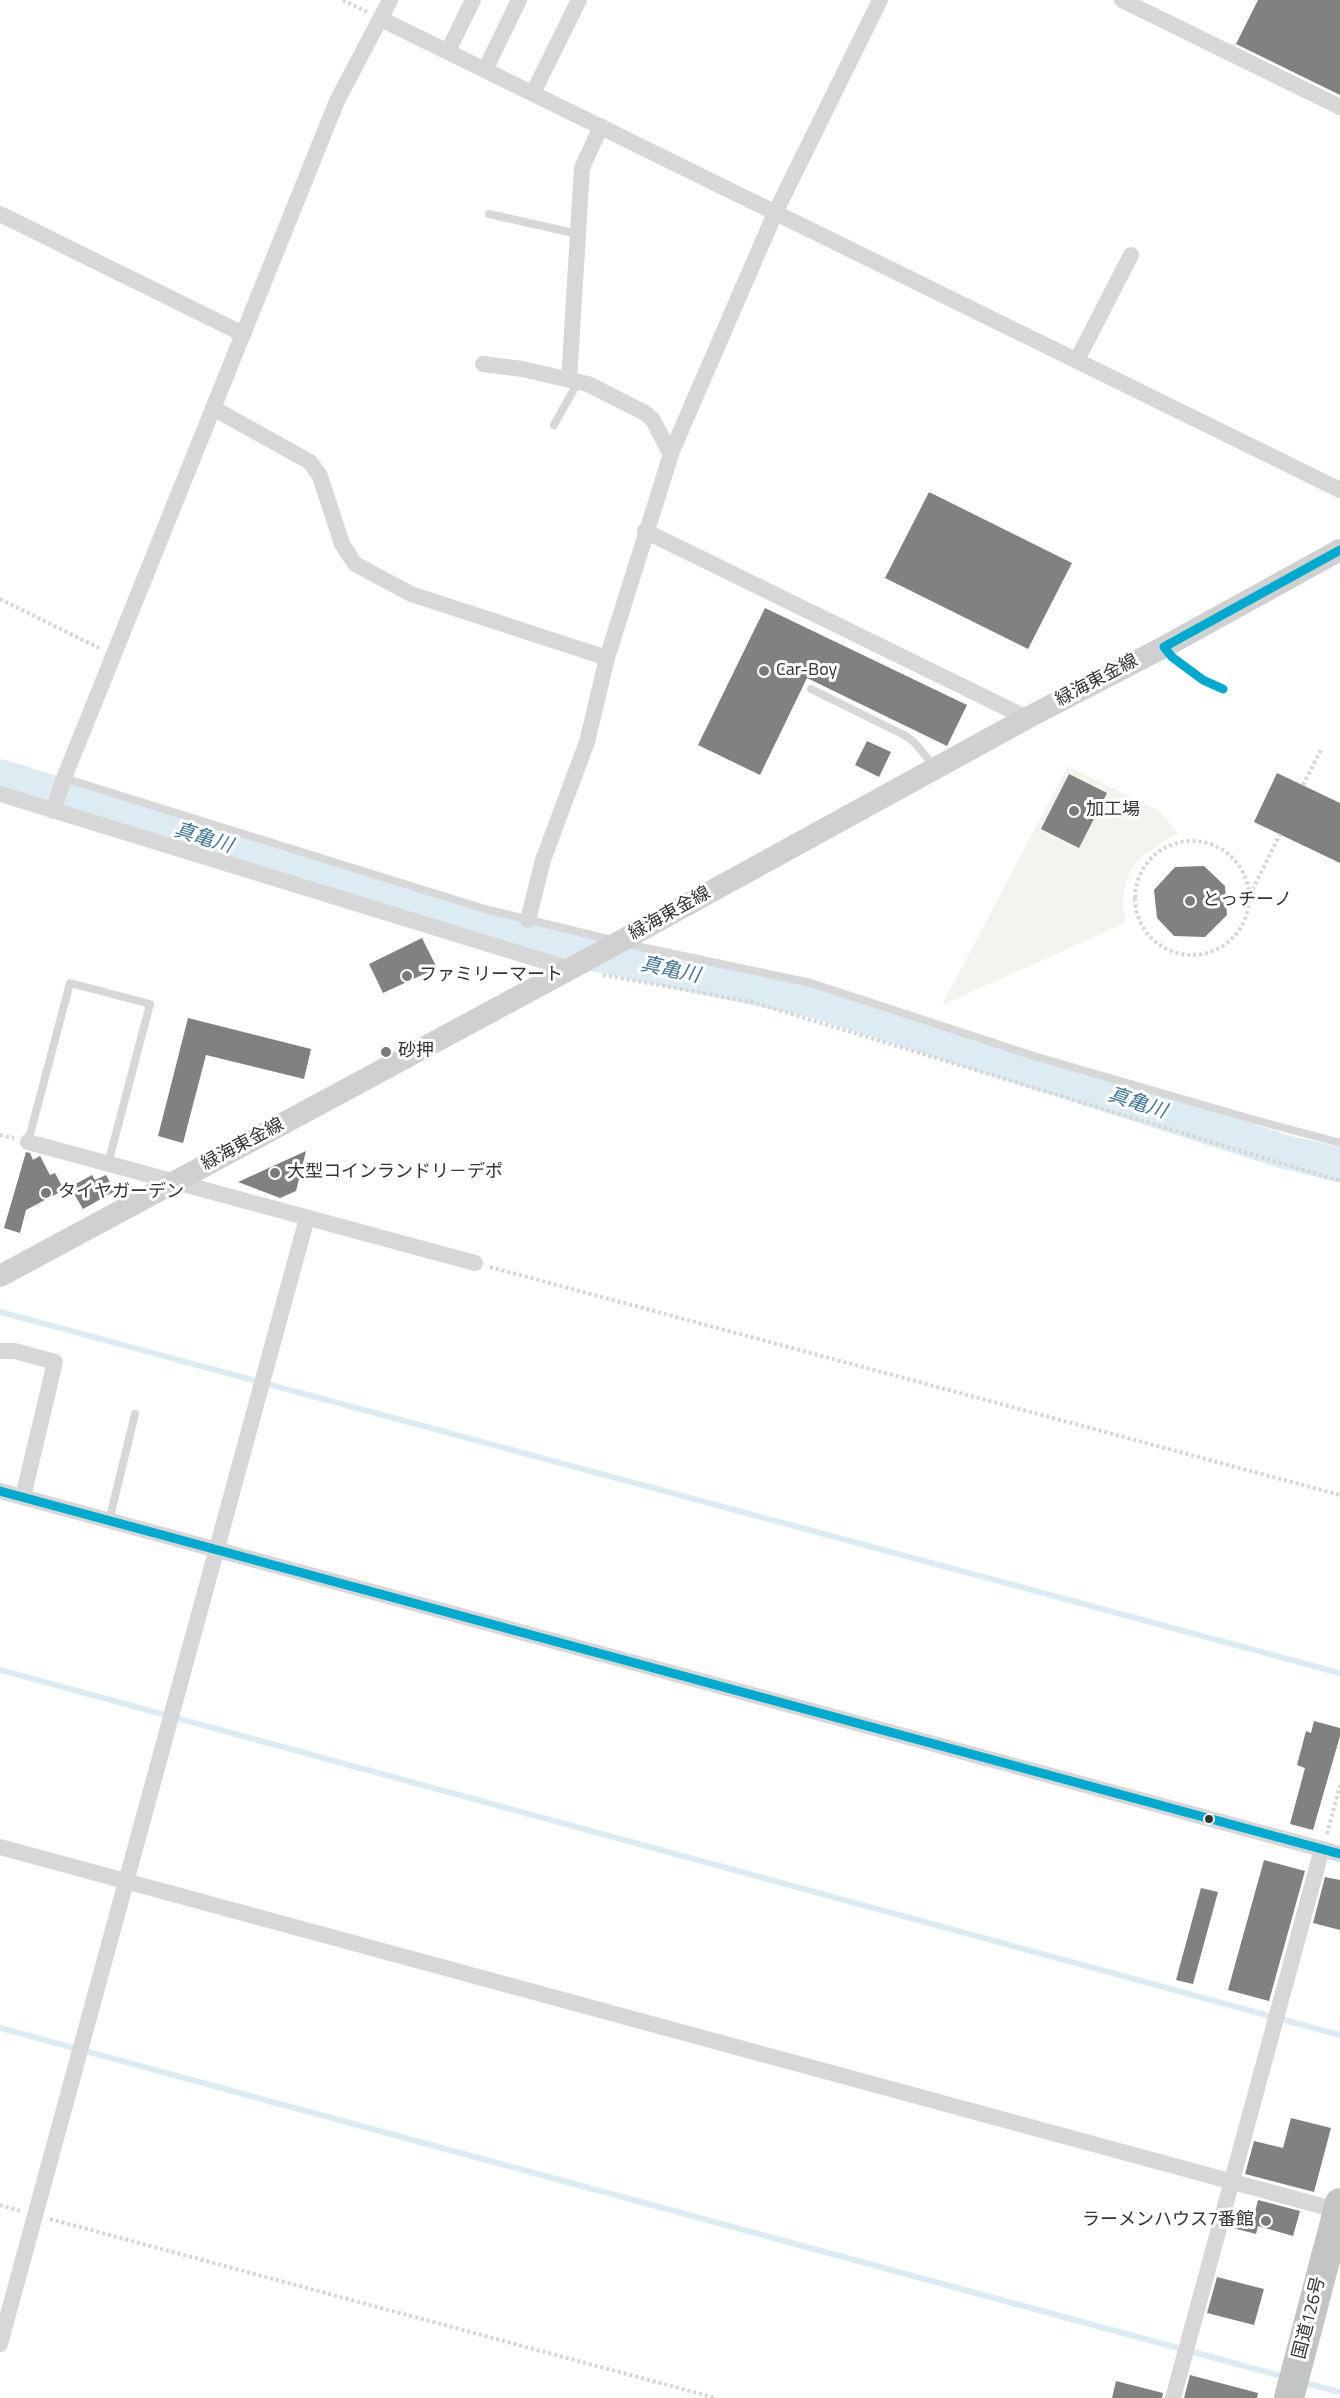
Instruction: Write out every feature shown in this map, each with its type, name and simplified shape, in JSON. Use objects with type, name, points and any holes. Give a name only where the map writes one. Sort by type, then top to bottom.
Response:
[{"type":"highway","name":"国道126号","points":[[1289,2398],[1339,2208]]},
{"type":"main road","name":"緑海東金線","points":[[0,1276],[1340,550]]},
{"type":"street","points":[[53,811],[113,655],[338,101],[390,0]]},
{"type":"street","points":[[448,51],[473,0]]},
{"type":"street","points":[[485,69],[519,0]]},
{"type":"street","points":[[534,93],[579,0]]},
{"type":"street","points":[[528,920],[543,860],[586,742],[607,658],[645,531],[671,455],[776,211],[880,0]]},
{"type":"street","points":[[1122,0],[1340,107]]},
{"type":"street","points":[[381,18],[1340,490]]},
{"type":"street","points":[[574,381],[582,168],[601,126]]},
{"type":"street","points":[[0,214],[243,334]]},
{"type":"street","points":[[1077,360],[1131,255]]},
{"type":"street","points":[[483,364],[522,369],[588,384],[645,413],[653,420],[671,455]]},
{"type":"street","points":[[213,408],[310,462],[320,476],[342,544],[355,564],[411,594],[607,658]]},
{"type":"street","points":[[645,531],[1027,718]]},
{"type":"street","points":[[0,794],[570,969]]},
{"type":"street","points":[[28,1142],[475,1263]]},
{"type":"street","points":[[0,2343],[307,1218]]},
{"type":"street","points":[[0,1351],[15,1351],[55,1362],[23,1497]]},
{"type":"street","points":[[0,1491],[1340,1854]]},
{"type":"street","points":[[0,1847],[1233,2182],[1339,2208]]},
{"type":"street","points":[[1173,2398],[1322,1849]]},
{"type":"lane","points":[[489,214],[578,234]]},
{"type":"lane","points":[[554,425],[574,381]]},
{"type":"lane","points":[[1164,647],[1172,657],[1203,680],[1223,689]]},
{"type":"lane","points":[[812,689],[904,735],[914,742],[935,768]]},
{"type":"lane","points":[[64,778],[351,868],[528,920],[812,983],[1034,1056],[1340,1143]]},
{"type":"lane","points":[[28,1142],[70,983],[150,1004],[108,1164]]},
{"type":"lane","points":[[109,1521],[135,1414]]},
{"type":"path","points":[[343,0],[381,18]]},
{"type":"path","points":[[0,599],[113,655]]},
{"type":"path","points":[[1303,785],[1322,748]]},
{"type":"path","points":[[1249,897],[1246,880],[1236,862],[1221,849],[1203,842],[1183,842],[1164,848],[1148,861],[1138,878],[1134,895],[1136,913],[1143,930],[1155,943],[1171,952],[1188,955],[1206,954],[1223,946],[1236,934],[1245,919],[1249,897],[1280,834]]},
{"type":"path","points":[[570,969],[752,1002],[1340,1181]]},
{"type":"path","points":[[475,1263],[1340,1495]]},
{"type":"path","points":[[1322,1849],[1340,1785]]},
{"type":"path","points":[[0,2205],[716,2398]]},
{"type":"shaded area","points":[[1068,766],[1161,812],[1178,834],[1167,839],[1138,860],[1127,878],[1123,897],[1125,923],[942,1005]]},
{"type":"building","points":[[1258,0],[1340,0],[1340,95],[1236,44]]},
{"type":"building","points":[[929,492],[1072,563],[1028,649],[885,578]]},
{"type":"building","points":[[765,608],[967,705],[947,746],[807,678],[760,775],[698,745]]},
{"type":"building","points":[[867,741],[891,752],[879,777],[855,765]]},
{"type":"building","points":[[1277,773],[1340,803],[1340,863],[1254,822]]},
{"type":"building","name":"加工場","points":[[1069,774],[1107,793],[1079,848],[1041,829]]},
{"type":"building","points":[[1204,866],[1225,886],[1227,915],[1205,937],[1174,936],[1157,918],[1154,890],[1175,867]]},
{"type":"building","points":[[422,938],[437,968],[383,993],[369,964]]},
{"type":"building","points":[[188,1018],[311,1049],[304,1079],[206,1055],[183,1143],[158,1136]]},
{"type":"building","points":[[306,1151],[296,1191],[280,1198],[238,1182]]},
{"type":"building","points":[[26,1152],[30,1153],[33,1160],[40,1156],[50,1175],[55,1173],[64,1190],[26,1210],[20,1233],[4,1228]]},
{"type":"building","points":[[92,1175],[95,1180],[106,1175],[115,1191],[83,1209],[70,1187]]},
{"type":"building","points":[[1314,1721],[1340,1728],[1340,1736],[1313,1830],[1290,1824],[1305,1768],[1297,1765],[1306,1731],[1311,1733]]},
{"type":"building","points":[[1264,1860],[1305,1871],[1269,2001],[1228,1990]]},
{"type":"building","points":[[1325,1877],[1340,1880],[1340,1930],[1313,1923]]},
{"type":"building","points":[[1201,1888],[1218,1892],[1193,1984],[1176,1980]]},
{"type":"building","points":[[1291,2118],[1331,2128],[1314,2192],[1245,2174],[1254,2141],[1283,2148]]},
{"type":"building","name":"ラーメンハウス7番館","points":[[1258,2200],[1300,2211],[1293,2236],[1258,2226],[1256,2234],[1233,2228],[1238,2211],[1254,2216]]},
{"type":"building","points":[[1217,2277],[1264,2289],[1254,2325],[1207,2313]]},
{"type":"building","points":[[1190,2375],[1258,2393],[1257,2398],[1184,2398]]},
{"type":"building","points":[[1116,2381],[1163,2393],[1162,2398],[1112,2398]]},
{"type":"waterway","name":"真亀川","points":[[0,776],[532,941],[815,1001],[1285,1152],[1340,1165]]},
{"type":"waterway","points":[[0,1312],[1340,1673]]},
{"type":"waterway","points":[[0,1670],[1340,2035]]},
{"type":"waterway","points":[[0,2028],[1285,2377]]},
{"type":"waterway","points":[[1300,2382],[1340,2392]]},
{"type":"transit line","points":[[1223,689],[1203,680],[1172,657],[1164,647],[1340,550]]},
{"type":"transit line","points":[[0,1491],[1340,1854]]},
{"type":"place","name":"Car-Boy","points":[[764,671]]},
{"type":"place","name":"加工場","points":[[1074,811]]},
{"type":"place","name":"とっチーノ","points":[[1190,901]]},
{"type":"place","name":"ファミリーマート","points":[[407,976]]},
{"type":"place","name":"砂押","points":[[386,1052]]},
{"type":"place","name":"大型コインランドリ－デポ","points":[[275,1173]]},
{"type":"place","name":"タイヤガーデン","points":[[46,1193]]},
{"type":"place","name":"ラーメンハウス7番館","points":[[1266,2221]]}]
